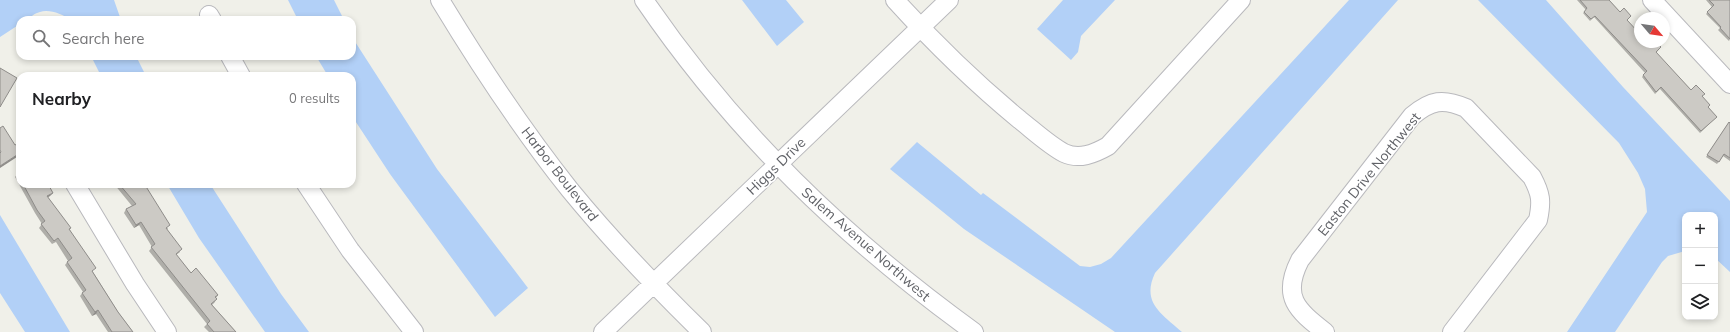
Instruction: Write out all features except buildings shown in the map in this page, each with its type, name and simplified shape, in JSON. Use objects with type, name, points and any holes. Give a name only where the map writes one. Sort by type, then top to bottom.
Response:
[{"type":"street","name":"Harbor Boulevard","points":[[440,0],[494,87],[539,150],[604,230],[653,284],[702,332]]},
{"type":"street","name":"Salem Avenue Northwest","points":[[644,0],[703,80],[778,164],[843,228],[889,267],[974,332]]},
{"type":"street","points":[[895,0],[953,61],[996,100],[1035,132],[1065,153],[1080,156],[1095,154],[1108,146],[1241,0]]},
{"type":"street","name":"Higgs Drive","points":[[603,332],[949,0]]},
{"type":"street","points":[[1652,0],[1730,84]]},
{"type":"street","points":[[232,60],[238,72]]},
{"type":"street","name":"Easton Drive Northwest","points":[[1325,332],[1304,315],[1295,303],[1291,288],[1293,274],[1300,260],[1412,116],[1424,106],[1438,102],[1452,102],[1466,108],[1532,177],[1539,190],[1541,205],[1538,220],[1452,332]]},
{"type":"street","points":[[77,188],[135,284],[167,332]]},
{"type":"street","points":[[309,188],[350,250],[414,332]]},
{"type":"water","points":[[0,0],[114,0],[120,16],[64,16],[44,11],[32,16],[16,16],[16,27],[0,37]]},
{"type":"water","points":[[288,0],[334,0],[342,16],[296,16]]},
{"type":"water","points":[[742,0],[786,0],[804,22],[777,46]]},
{"type":"water","points":[[1063,0],[1115,0],[1081,36],[1078,52],[1071,60],[1037,29]]},
{"type":"water","points":[[1349,0],[1398,0],[1155,273],[1151,283],[1150,292],[1152,300],[1161,313],[1182,332],[1115,332],[964,229],[890,169],[917,142],[981,195],[983,193],[1080,266],[1090,267],[1101,264],[1111,258]]},
{"type":"water","points":[[1478,0],[1546,0],[1623,87],[1730,201],[1730,272],[1718,261],[1718,212],[1682,212],[1682,252],[1668,256],[1662,262],[1615,332],[1567,332],[1647,212],[1645,189],[1638,173],[1619,143]]},
{"type":"water","points":[[356,43],[437,169],[528,288],[495,317],[390,174],[356,122],[356,72],[326,72],[318,60],[356,60]]},
{"type":"water","points":[[93,60],[138,60],[144,72],[99,72]]},
{"type":"water","points":[[169,188],[213,188],[281,294],[309,332],[265,332],[199,238]]},
{"type":"water","points":[[0,215],[70,332],[25,332],[0,293]]}]
